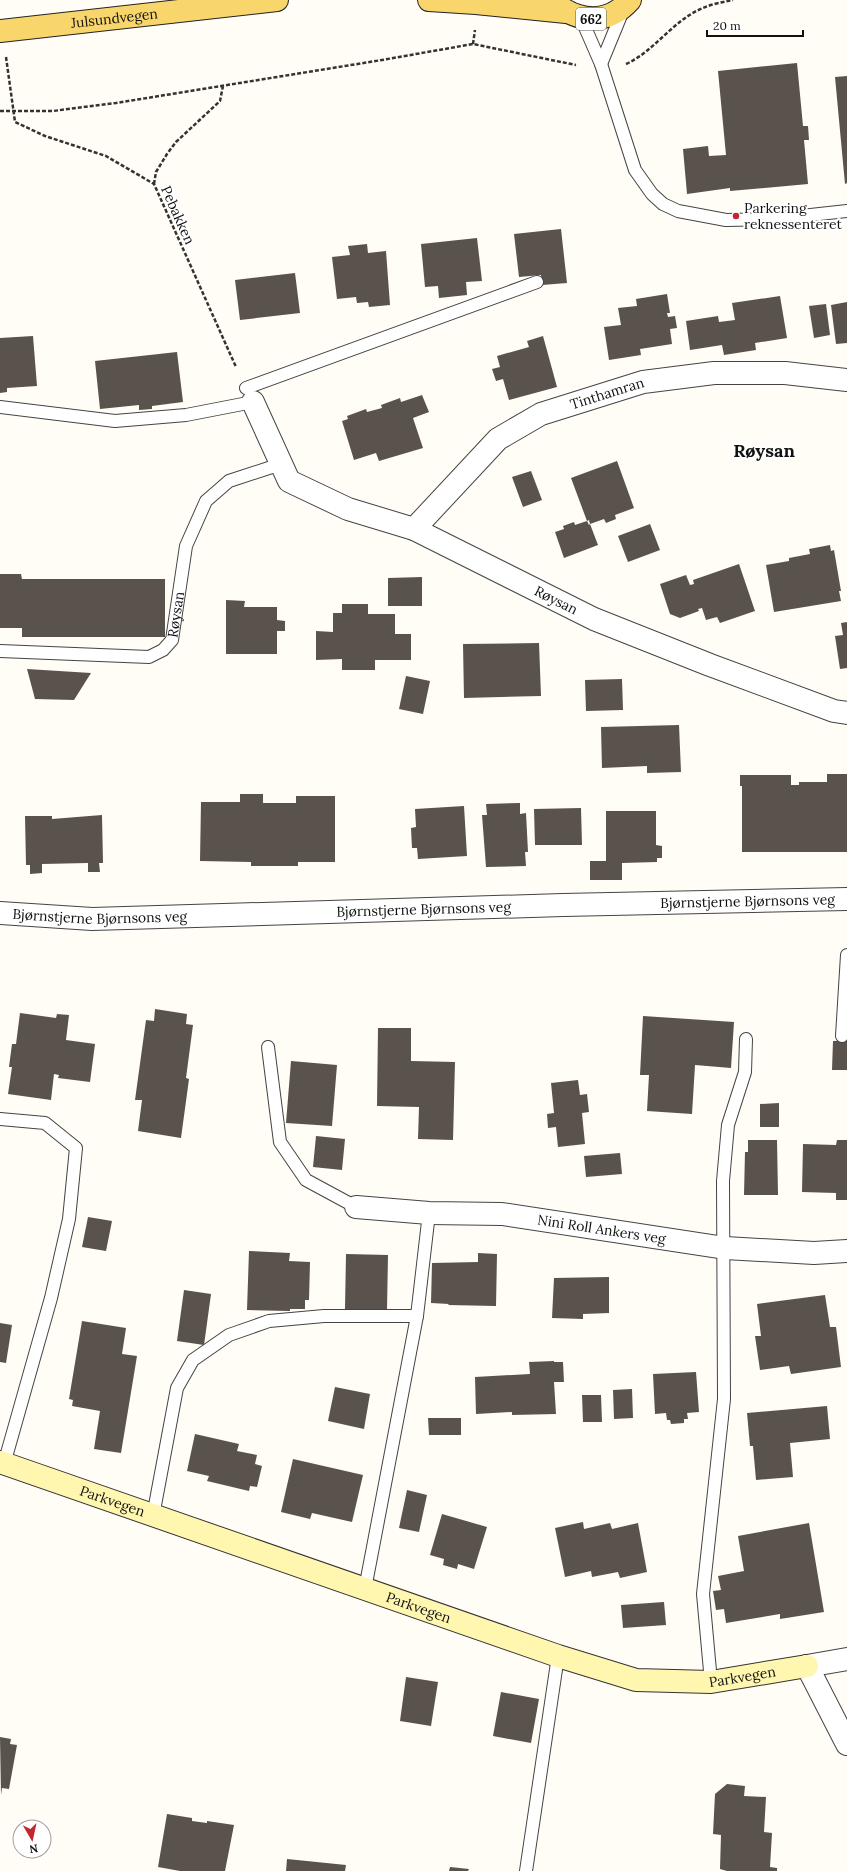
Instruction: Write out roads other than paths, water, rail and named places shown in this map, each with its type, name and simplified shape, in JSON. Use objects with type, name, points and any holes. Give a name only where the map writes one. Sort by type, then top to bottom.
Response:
[{"type":"main road","name":"Julsundvegen","points":[[0,31],[277,0]]},
{"type":"main road","name":"662","points":[[429,0],[567,10],[597,19],[612,14],[628,3]]},
{"type":"main road","name":"Parkvegen","points":[[2,1463],[558,1656],[636,1680],[711,1682],[807,1666]]},
{"type":"street","name":"Tinthamran","points":[[414,529],[498,439],[541,414],[643,382],[714,373],[785,373],[847,380]]},
{"type":"street","name":"Røysan","points":[[249,395],[289,482],[348,509],[414,529],[594,619],[718,668],[834,711],[847,713]]},
{"type":"street","name":"Bjørnstjerne Bjørnsons veg","points":[[0,913],[92,919],[555,905],[847,900]]},
{"type":"street","name":"Nini Roll Ankers veg","points":[[356,1207],[429,1213],[502,1214],[725,1248],[814,1253],[847,1251]]},
{"type":"street","name":"Parkvegen","points":[[807,1666],[847,1659]]},
{"type":"street","points":[[807,1666],[847,1744]]},
{"type":"lane","points":[[602,64],[628,3]]},
{"type":"lane","points":[[567,10],[602,64],[635,170],[652,194],[663,204],[678,211],[726,220],[774,219],[847,210]]},
{"type":"lane","points":[[0,407],[115,421],[186,415],[249,395],[537,282]]},
{"type":"lane","name":"Røysan","points":[[0,651],[149,657],[163,650],[172,640],[186,546],[206,501],[229,481],[281,464]]},
{"type":"lane","points":[[842,1036],[847,955]]},
{"type":"lane","points":[[711,1682],[703,1594],[724,1399],[725,1248],[723,1181],[728,1125],[745,1072],[746,1039]]},
{"type":"lane","points":[[268,1047],[280,1142],[306,1180],[356,1207]]},
{"type":"lane","points":[[0,1119],[45,1124],[76,1148],[69,1219],[52,1298],[2,1463]]},
{"type":"lane","points":[[365,1589],[417,1316],[429,1213]]},
{"type":"lane","points":[[153,1516],[177,1388],[193,1360],[229,1335],[269,1321],[324,1316],[417,1316]]},
{"type":"lane","points":[[526,1871],[558,1656]]},
{"type":"place","name":"Parkering reknessenteret","points":[[736,216]]},
{"type":"district","name":"Røysan","points":[[764,451]]}]
